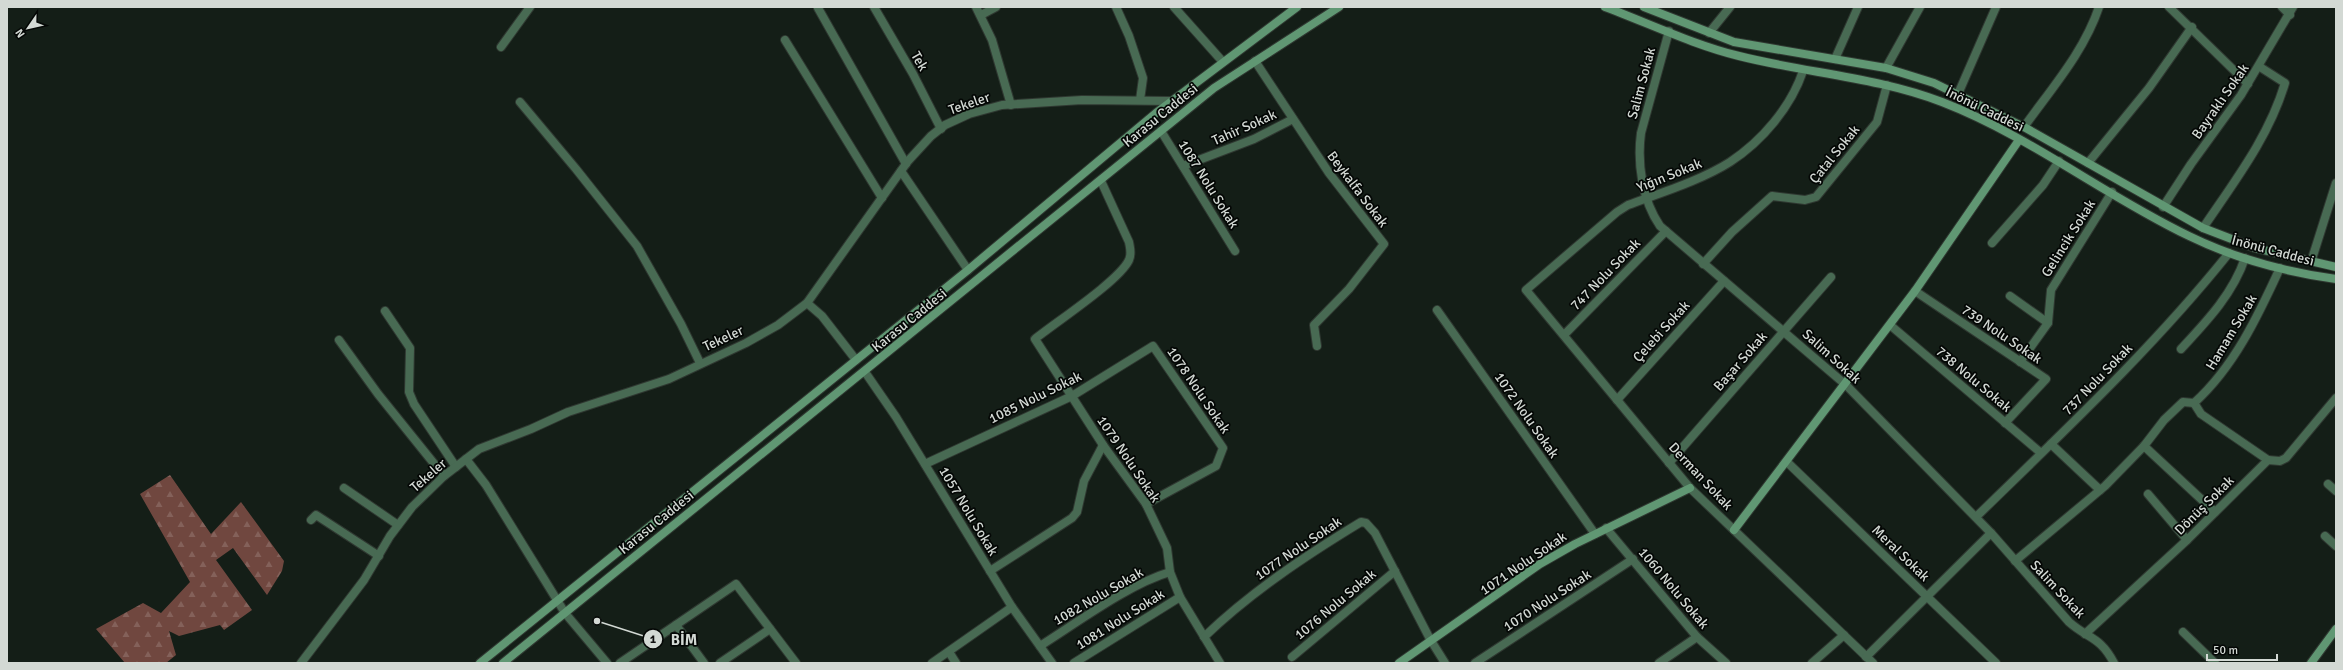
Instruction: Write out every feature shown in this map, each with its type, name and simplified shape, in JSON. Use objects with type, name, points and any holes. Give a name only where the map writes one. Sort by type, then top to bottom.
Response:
[{"type":"main road","name":"Karasu Caddesi","points":[[480,663],[968,270],[1172,101],[1298,7]]},
{"type":"main road","name":"Karasu Caddesi","points":[[502,663],[865,372],[1214,88],[1339,7]]},
{"type":"main road","name":"İnönü Caddesi","points":[[1605,7],[1735,55],[1803,70],[1887,85],[1944,102],[2059,162],[2180,232],[2229,253],[2245,258],[2280,268],[2336,279]]},
{"type":"main road","name":"İnönü Caddesi","points":[[1644,7],[1734,42],[1886,68],[1934,83],[2024,127],[2163,207],[2203,228],[2255,248],[2336,267]]},
{"type":"main road","points":[[1734,530],[1846,385],[1915,291],[2019,140]]},
{"type":"main road","name":"1071 Nolu Sokak","points":[[1399,663],[1430,639],[1468,616],[1540,564],[1606,528],[1690,488]]},
{"type":"main road","points":[[2311,663],[2336,629]]},
{"type":"street","points":[[501,47],[530,7]]},
{"type":"street","name":"Tek","points":[[874,7],[913,74],[940,129]]},
{"type":"street","points":[[976,7],[992,40],[1011,105]]},
{"type":"street","points":[[981,15],[996,7]]},
{"type":"street","points":[[1116,7],[1129,36],[1142,78],[1140,100]]},
{"type":"street","points":[[1174,7],[1223,62]]},
{"type":"street","points":[[1710,33],[1730,7]]},
{"type":"street","points":[[1835,59],[1858,7]]},
{"type":"street","points":[[1886,68],[1920,7]]},
{"type":"street","points":[[1958,94],[1996,7]]},
{"type":"street","points":[[2024,127],[2082,46],[2092,29],[2099,7]]},
{"type":"street","points":[[2169,7],[2192,27],[2248,84]]},
{"type":"street","points":[[2282,7],[2292,11]]},
{"type":"street","points":[[818,8],[906,164]]},
{"type":"street","name":"Bayraklı Sokak","points":[[2163,207],[2191,164],[2241,96],[2260,67],[2292,11]]},
{"type":"street","points":[[2088,163],[2149,88],[2192,27]]},
{"type":"street","name":"Salim Sokak","points":[[1669,31],[1641,133],[1639,157],[1647,198],[1653,215],[1666,231],[1703,264],[1846,385],[1991,532],[2069,622],[2085,634],[2100,641],[2114,663]]},
{"type":"street","points":[[785,40],[882,198]]},
{"type":"street","name":"Beykalfa Sokak","points":[[1255,61],[1329,173],[1384,244],[1349,289],[1314,325],[1318,346]]},
{"type":"street","points":[[2203,228],[2248,161],[2271,120],[2280,100],[2285,83],[2260,67]]},
{"type":"street","name":"Yığın Sokak","points":[[1526,290],[1617,212],[1647,198],[1706,175],[1731,162],[1765,132],[1780,114],[1793,97],[1803,70]]},
{"type":"street","name":"Çatal Sokak","points":[[1703,264],[1732,232],[1772,196],[1804,200],[1816,197],[1877,122],[1887,85]]},
{"type":"street","name":"Tekeler","points":[[301,663],[364,580],[398,526],[412,507],[444,476],[478,449],[531,429],[568,412],[669,379],[700,363],[746,343],[778,324],[807,303],[906,164],[940,129],[969,114],[1011,105],[1082,100],[1172,101]]},
{"type":"street","points":[[520,102],[576,169],[636,246],[681,324],[700,363]]},
{"type":"street","name":"Tahir Sokak","points":[[1183,166],[1254,139],[1293,119]]},
{"type":"street","name":"1087 Nolu Sokak","points":[[1162,131],[1235,251]]},
{"type":"street","points":[[1992,243],[2043,185],[2059,162]]},
{"type":"street","points":[[901,171],[968,270]]},
{"type":"street","name":"1079 Nolu Sokak","points":[[1101,181],[1129,242],[1131,250],[1129,260],[1112,280],[1035,339],[1103,445],[1146,504],[1167,548],[1170,572],[1180,597],[1220,663]]},
{"type":"street","points":[[2311,262],[2336,183]]},
{"type":"street","name":"Gelincik Sokak","points":[[2048,323],[2051,290],[2112,192]]},
{"type":"street","name":"747 Nolu Sokak","points":[[1564,335],[1666,231]]},
{"type":"street","name":"737 Nolu Sokak","points":[[1976,517],[2051,444],[2187,305],[2229,253]]},
{"type":"street","points":[[2181,349],[2228,293],[2238,277],[2245,258]]},
{"type":"street","name":"Hamam Sokak","points":[[2194,403],[2213,386],[2246,336],[2262,307],[2280,268]]},
{"type":"street","name":"Başar Sokak","points":[[1669,463],[1831,277]]},
{"type":"street","name":"Çelebi Sokak","points":[[1617,400],[1724,281]]},
{"type":"street","name":"Derman Sokak","points":[[1526,290],[1690,488],[1873,663]]},
{"type":"street","name":"739 Nolu Sokak","points":[[1915,291],[2046,379],[2005,422]]},
{"type":"street","points":[[2010,296],[2048,323],[2020,362]]},
{"type":"street","points":[[807,303],[822,316],[856,360]]},
{"type":"street","name":"1072 Nolu Sokak","points":[[1437,310],[1595,534]]},
{"type":"street","points":[[385,311],[410,348],[409,392],[414,404],[456,467]]},
{"type":"street","name":"738 Nolu Sokak","points":[[1890,325],[2041,453]]},
{"type":"street","points":[[339,340],[378,394],[444,476]]},
{"type":"street","name":"1085 Nolu Sokak","points":[[925,464],[1072,396],[1153,346]]},
{"type":"street","name":"1078 Nolu Sokak","points":[[1146,504],[1216,466],[1223,448],[1153,346]]},
{"type":"street","name":"1057 Nolu Sokak","points":[[865,372],[925,464],[1012,606],[1052,663]]},
{"type":"street","points":[[2015,560],[2100,490],[2144,446],[2174,409],[2183,402],[2194,403],[2201,414],[2268,460],[2280,460],[2286,458],[2336,398]]},
{"type":"street","points":[[2051,444],[2100,490]]},
{"type":"street","points":[[990,571],[1072,518],[1077,512],[1084,482],[1103,445]]},
{"type":"street","points":[[2144,446],[2215,512]]},
{"type":"street","points":[[466,459],[486,485],[558,600],[564,613],[608,663]]},
{"type":"street","name":"Dönüş Sokak","points":[[2085,634],[2187,540],[2268,460]]},
{"type":"street","name":"Meral Sokak","points":[[1787,462],[1996,663]]},
{"type":"street","points":[[2328,484],[2336,491]]},
{"type":"street","points":[[344,488],[398,526]]},
{"type":"street","points":[[2148,494],[2187,540]]},
{"type":"street","points":[[311,520],[316,515],[379,556]]},
{"type":"street","name":"1077 Nolu Sokak","points":[[1204,637],[1237,606],[1278,575],[1361,522],[1366,523],[1375,533],[1395,571]]},
{"type":"street","name":"1060 Nolu Sokak","points":[[1606,528],[1697,637],[1726,663]]},
{"type":"street","points":[[1866,657],[1991,532]]},
{"type":"street","points":[[2325,536],[2336,546]]},
{"type":"street","name":"1070 Nolu Sokak","points":[[1475,663],[1632,559]]},
{"type":"street","points":[[1395,571],[1430,639],[1445,663]]},
{"type":"street","name":"1076 Nolu Sokak","points":[[1292,657],[1395,571]]},
{"type":"street","name":"1082 Nolu Sokak","points":[[1040,646],[1113,600],[1160,575],[1170,572]]},
{"type":"street","points":[[620,663],[736,584],[796,663]]},
{"type":"street","name":"1081 Nolu Sokak","points":[[1074,663],[1180,597]]},
{"type":"street","points":[[932,663],[1012,606]]},
{"type":"street","points":[[676,625],[704,663]]},
{"type":"street","points":[[720,663],[770,629]]},
{"type":"street","points":[[2183,632],[2215,663]]},
{"type":"street","points":[[1812,663],[1844,635]]},
{"type":"street","points":[[1659,663],[1697,637]]},
{"type":"street","points":[[949,652],[956,663]]},
{"type":"green space","points":[[170,475],[211,534],[241,502],[284,561],[282,571],[267,595],[233,548],[216,560],[252,610],[224,630],[220,625],[179,636],[169,631],[176,655],[166,663],[125,663],[96,629],[143,603],[161,613],[190,582],[140,494]]},
{"type":"place","name":"BİM","points":[[597,621]]}]
